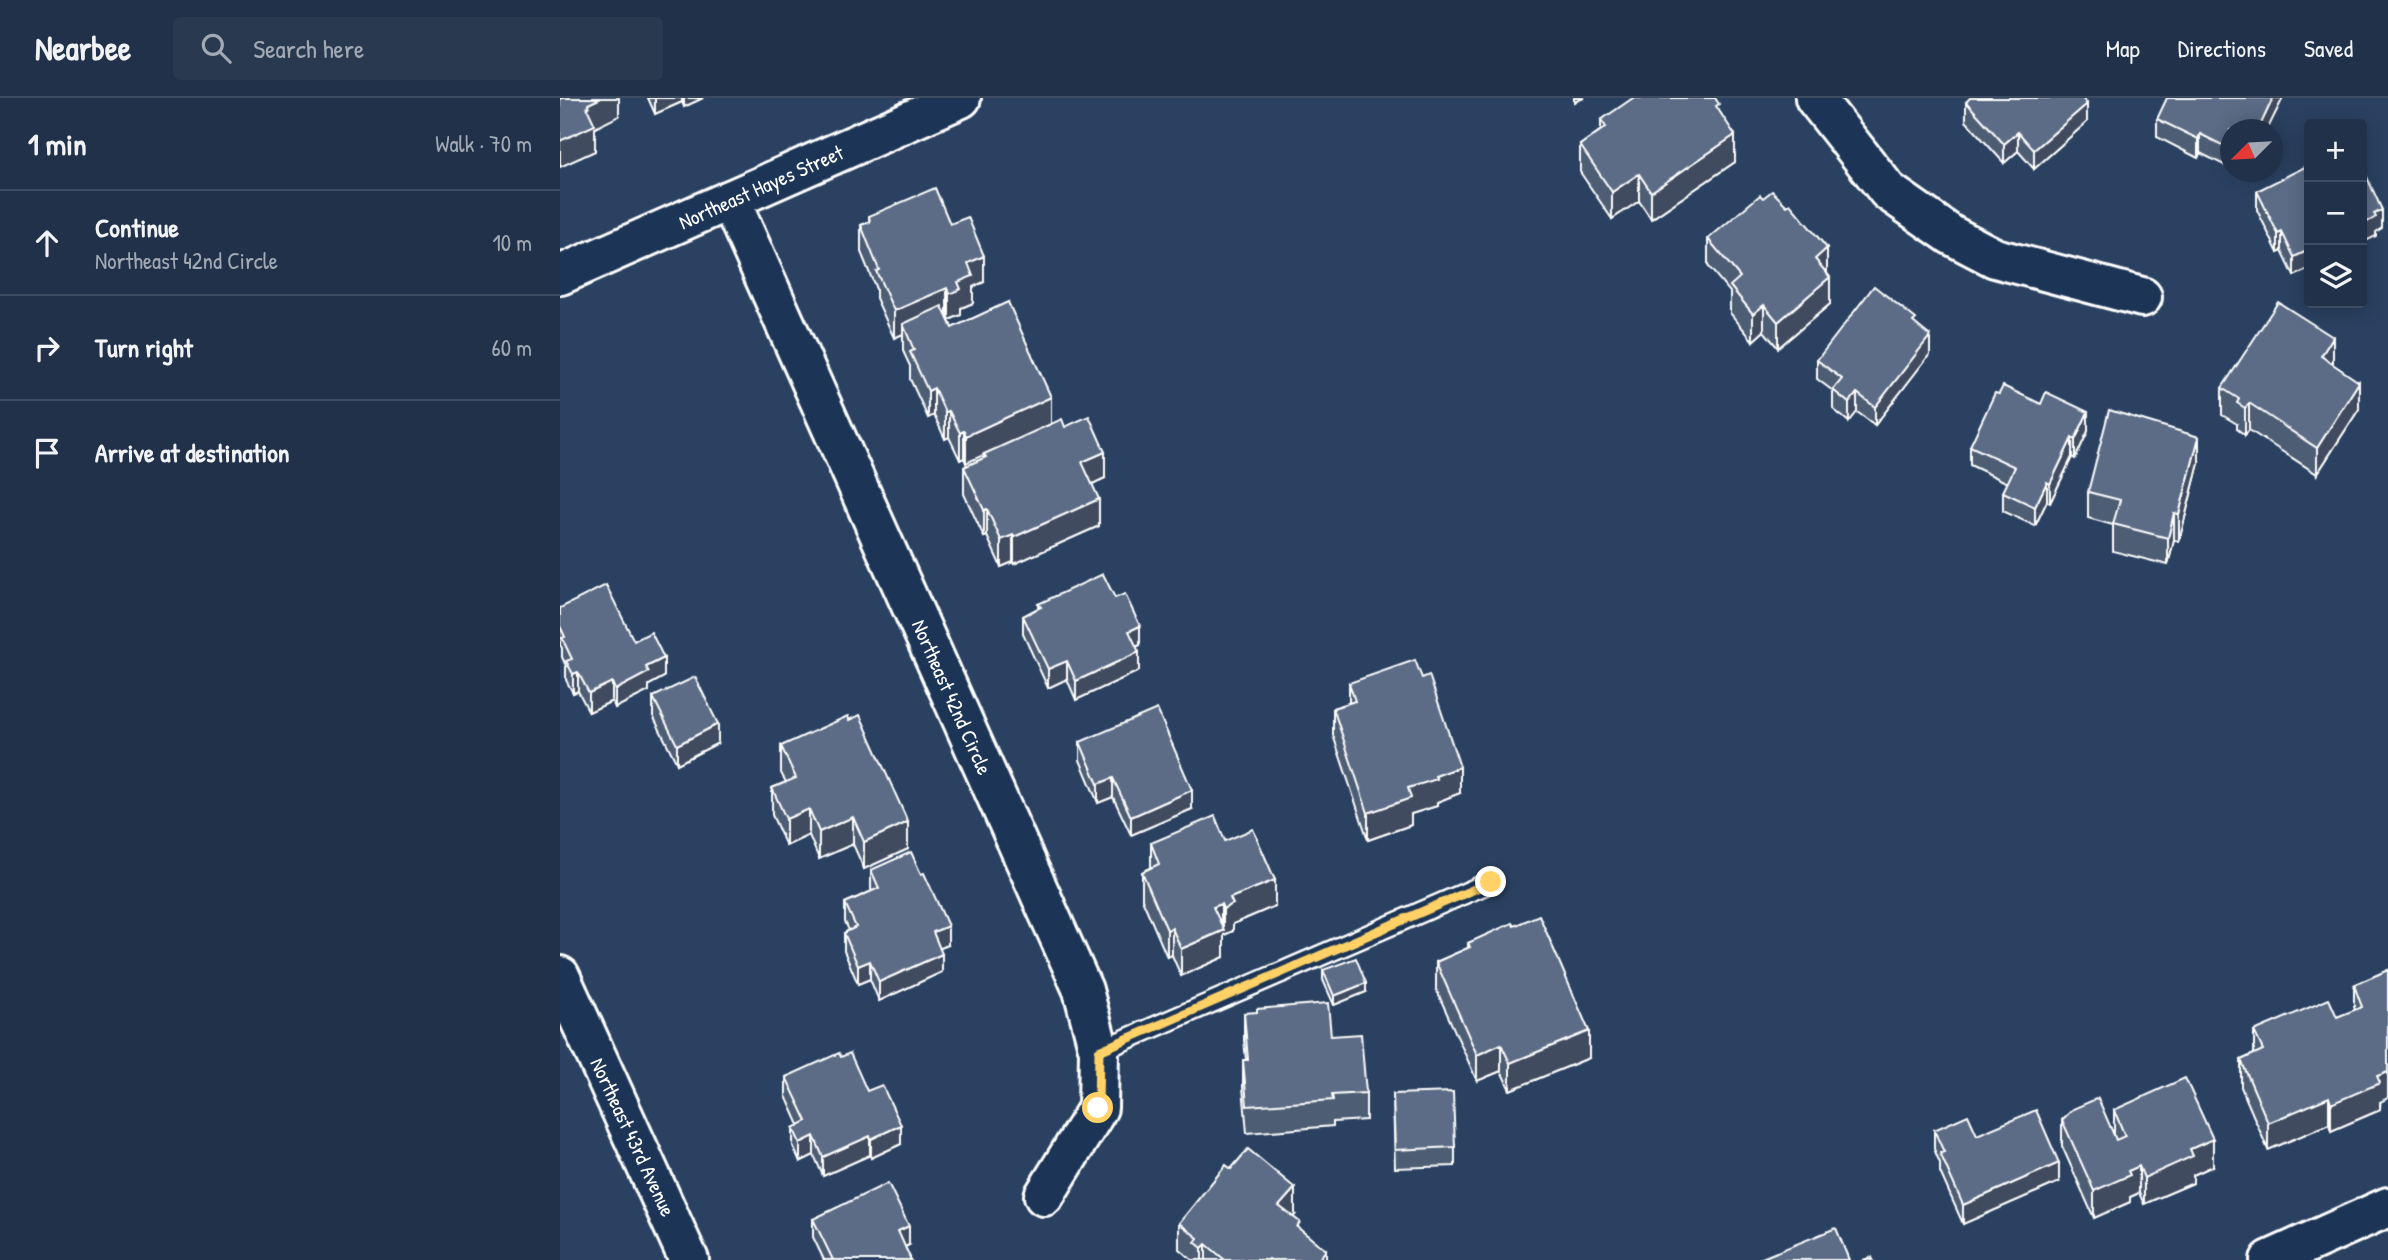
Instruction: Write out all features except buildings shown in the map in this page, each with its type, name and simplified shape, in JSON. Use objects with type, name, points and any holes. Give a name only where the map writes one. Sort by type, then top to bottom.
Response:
[{"type":"street","name":"Northeast Hayes Street","points":[[560,275],[961,98]]},
{"type":"street","points":[[1815,98],[1888,191],[1951,235],[1995,258],[2142,298]]},
{"type":"street","name":"Northeast 42nd Circle","points":[[730,200],[1083,990],[1099,1051],[1098,1108],[1044,1196]]},
{"type":"street","name":"Northeast 43rd Avenue","points":[[560,976],[689,1260]]},
{"type":"street","points":[[2270,1260],[2388,1207]]},
{"type":"lane","points":[[1099,1051],[1491,882]]},
{"type":"route","points":[[1098,1108],[1099,1051],[1491,882]]}]
